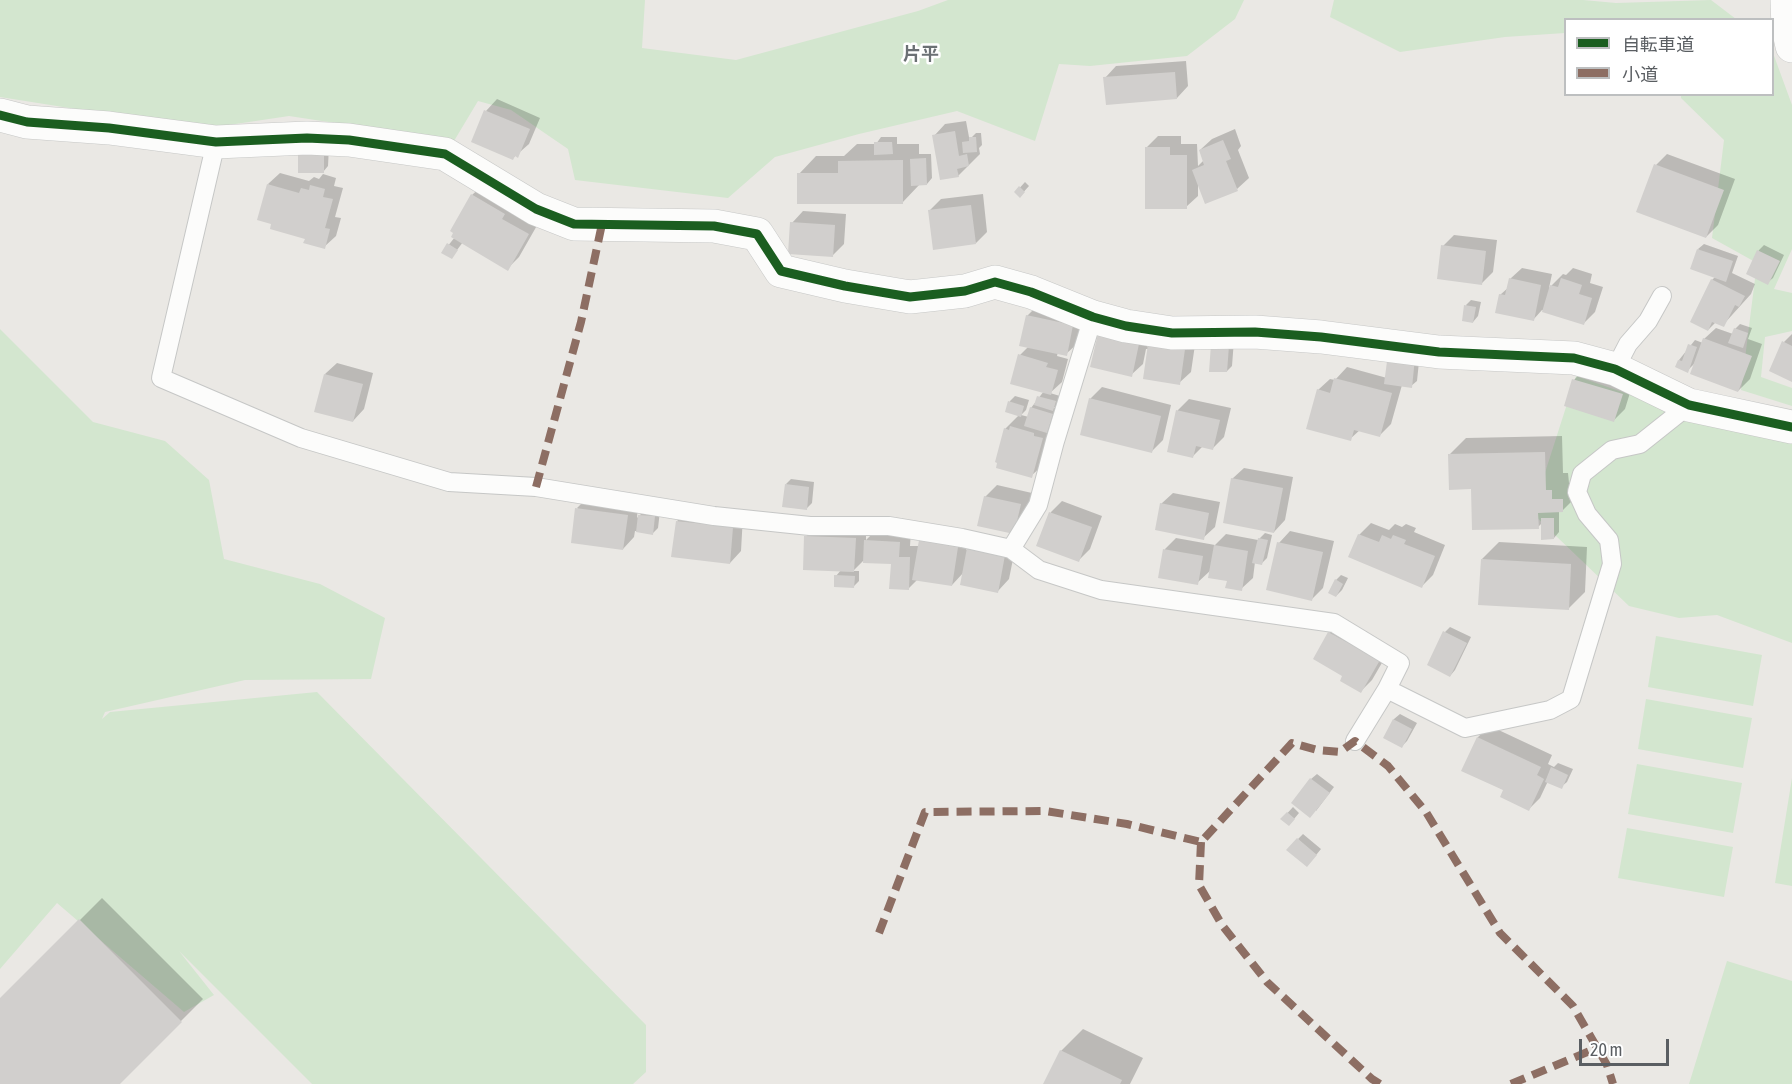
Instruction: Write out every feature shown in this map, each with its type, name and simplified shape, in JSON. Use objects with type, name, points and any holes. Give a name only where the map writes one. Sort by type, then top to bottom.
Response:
[{"type":"street","points":[[1787,0],[1788,28],[1792,46]]},
{"type":"street","points":[[0,115],[27,122],[109,128],[216,142],[307,138],[349,140],[445,154],[537,209],[574,224],[714,226],[757,234],[781,271],[845,286],[910,297],[965,291],[995,282],[1032,292],[1093,317],[1126,326],[1172,333],[1256,332],[1439,352],[1574,358],[1615,369],[1689,405],[1792,428]]},
{"type":"lane","points":[[216,142],[161,378],[301,438],[449,482],[536,486],[714,516],[810,526],[889,526],[1011,549],[1039,570],[1101,590],[1334,623],[1400,663],[1355,741]]},
{"type":"lane","points":[[1615,369],[1628,345],[1648,321],[1662,296]]},
{"type":"lane","points":[[1011,549],[1038,505],[1093,317]]},
{"type":"lane","points":[[1387,689],[1465,728],[1550,710],[1571,699],[1612,564],[1609,540],[1587,514],[1577,492],[1582,474],[1611,450],[1640,444],[1689,405]]},
{"type":"green space","points":[[0,0],[645,0],[642,48],[736,60],[918,11],[948,0],[1244,0],[1235,19],[1187,56],[1090,66],[1059,64],[1035,141],[957,111],[775,157],[728,198],[575,180],[568,149],[511,110],[478,101],[454,141],[289,116],[202,129],[0,97]]},
{"type":"green space","points":[[1334,0],[1583,0],[1616,3],[1711,0],[1735,18],[1564,18],[1564,33],[1505,37],[1400,52],[1330,17]]},
{"type":"green space","points":[[1774,56],[1792,105],[1792,249],[1774,289],[1792,293],[1792,331],[1765,337],[1761,377],[1792,388],[1792,406],[1741,390],[1757,263],[1712,238],[1724,140],[1681,96],[1774,96]]},
{"type":"green space","points":[[0,329],[93,422],[165,441],[209,480],[224,559],[320,584],[385,618],[371,679],[245,680],[105,712],[102,719],[110,712],[317,692],[646,1025],[646,1072],[633,1084],[312,1084],[179,951],[214,995],[184,1012],[57,903],[0,969]]},
{"type":"green space","points":[[1576,376],[1689,415],[1792,440],[1792,643],[1717,615],[1679,618],[1629,606],[1532,513]]},
{"type":"green space","points":[[1656,636],[1762,655],[1753,706],[1648,687]]},
{"type":"green space","points":[[1646,699],[1752,718],[1743,768],[1638,749]]},
{"type":"green space","points":[[1637,764],[1742,783],[1733,833],[1628,814]]},
{"type":"green space","points":[[1792,778],[1792,886],[1775,883]]},
{"type":"green space","points":[[1627,828],[1733,847],[1724,897],[1618,878]]},
{"type":"green space","points":[[1727,961],[1792,981],[1792,1084],[1689,1084]]},
{"type":"building","points":[[1175,72],[1177,99],[1106,105],[1103,77]]},
{"type":"building","points":[[484,110],[530,129],[518,158],[515,156],[513,160],[471,142]]},
{"type":"building","points":[[955,131],[959,156],[967,154],[969,166],[957,169],[959,177],[940,180],[932,135]]},
{"type":"building","points":[[969,137],[976,137],[977,152],[963,153],[962,142],[969,141]]},
{"type":"building","points":[[1223,140],[1231,159],[1226,161],[1238,191],[1205,204],[1192,170],[1204,165],[1199,150]]},
{"type":"building","points":[[874,142],[892,142],[893,154],[874,155]]},
{"type":"building","points":[[1145,147],[1170,147],[1170,155],[1187,155],[1187,209],[1145,209]]},
{"type":"building","points":[[298,152],[324,152],[324,173],[298,173]]},
{"type":"building","points":[[926,158],[927,185],[911,186],[910,159]]},
{"type":"building","points":[[903,160],[903,204],[797,204],[797,173],[838,173],[838,161]]},
{"type":"building","points":[[1654,164],[1724,190],[1706,238],[1636,212]]},
{"type":"building","points":[[267,184],[299,193],[301,188],[309,190],[310,185],[325,189],[323,197],[333,199],[325,228],[330,229],[325,249],[303,243],[305,239],[270,229],[271,224],[257,220]]},
{"type":"building","points":[[1019,186],[1025,192],[1020,198],[1014,192]]},
{"type":"building","points":[[471,194],[505,214],[502,219],[529,234],[508,271],[451,237],[453,233],[450,231]]},
{"type":"building","points":[[971,205],[976,244],[933,250],[928,210]]},
{"type":"building","points":[[790,222],[835,225],[833,257],[788,254]]},
{"type":"building","points":[[447,243],[458,250],[452,259],[441,253]]},
{"type":"building","points":[[1441,245],[1486,251],[1482,285],[1437,279]]},
{"type":"building","points":[[1697,249],[1733,261],[1726,282],[1690,269]]},
{"type":"building","points":[[1757,250],[1780,261],[1768,285],[1746,274]]},
{"type":"building","points":[[1509,278],[1541,285],[1534,321],[1495,313],[1499,294],[1505,295]]},
{"type":"building","points":[[1561,278],[1582,285],[1579,294],[1592,298],[1584,325],[1542,312],[1550,285],[1558,287]]},
{"type":"building","points":[[1711,279],[1745,296],[1739,307],[1735,305],[1724,327],[1712,322],[1708,331],[1690,322]]},
{"type":"building","points":[[1464,305],[1476,307],[1473,323],[1462,321]]},
{"type":"building","points":[[1026,315],[1073,325],[1067,356],[1019,346]]},
{"type":"building","points":[[1734,328],[1748,333],[1743,348],[1728,343]]},
{"type":"building","points":[[1098,334],[1140,339],[1132,377],[1090,367]]},
{"type":"building","points":[[1703,338],[1752,356],[1738,392],[1690,374]]},
{"type":"building","points":[[1782,341],[1792,346],[1792,382],[1769,371]]},
{"type":"building","points":[[1148,344],[1185,349],[1180,385],[1143,379]]},
{"type":"building","points":[[1211,344],[1229,345],[1227,372],[1209,372]]},
{"type":"building","points":[[1688,344],[1697,347],[1688,373],[1675,367],[1678,360],[1682,361]]},
{"type":"building","points":[[1018,354],[1048,363],[1046,367],[1058,370],[1051,395],[1010,384]]},
{"type":"building","points":[[1388,354],[1415,357],[1412,388],[1384,384]]},
{"type":"building","points":[[324,374],[363,384],[353,422],[314,412]]},
{"type":"building","points":[[1334,378],[1392,393],[1380,437],[1354,430],[1351,441],[1306,429],[1317,389],[1330,393]]},
{"type":"building","points":[[1572,379],[1623,394],[1614,422],[1564,406]]},
{"type":"building","points":[[1037,396],[1056,401],[1053,411],[1034,405]]},
{"type":"building","points":[[1089,398],[1161,416],[1152,453],[1080,435]]},
{"type":"building","points":[[1008,401],[1024,406],[1021,417],[1005,412]]},
{"type":"building","points":[[1030,407],[1053,414],[1047,433],[1024,426]]},
{"type":"building","points":[[1176,410],[1220,420],[1213,450],[1196,446],[1193,458],[1167,452]]},
{"type":"building","points":[[1010,426],[1043,438],[1032,478],[996,468],[997,463],[995,462],[1004,428],[1009,430]]},
{"type":"building","points":[[1545,452],[1546,490],[1552,490],[1552,499],[1563,499],[1563,512],[1538,513],[1539,529],[1472,530],[1471,489],[1449,490],[1448,454]]},
{"type":"building","points":[[1231,478],[1283,488],[1274,533],[1223,523]]},
{"type":"building","points":[[785,484],[809,487],[807,510],[782,507]]},
{"type":"building","points":[[984,496],[1021,504],[1014,534],[977,526]]},
{"type":"building","points":[[1160,503],[1209,513],[1204,540],[1155,530]]},
{"type":"building","points":[[575,508],[628,515],[623,550],[571,543]]},
{"type":"building","points":[[1049,512],[1092,527],[1079,562],[1036,546]]},
{"type":"building","points":[[638,515],[655,516],[653,535],[636,532]]},
{"type":"building","points":[[1541,518],[1554,518],[1554,539],[1541,540]]},
{"type":"building","points":[[676,521],[733,527],[730,564],[671,557]]},
{"type":"building","points":[[1358,534],[1379,542],[1382,535],[1391,539],[1393,535],[1406,540],[1404,544],[1435,556],[1422,588],[1348,557]]},
{"type":"building","points":[[804,536],[856,538],[854,572],[803,570]]},
{"type":"building","points":[[1258,538],[1268,540],[1262,565],[1252,563]]},
{"type":"building","points":[[864,540],[900,542],[899,557],[910,557],[909,590],[889,589],[891,564],[863,563]]},
{"type":"building","points":[[919,540],[958,547],[952,586],[912,580]]},
{"type":"building","points":[[1277,542],[1323,552],[1312,601],[1266,590]]},
{"type":"building","points":[[1214,545],[1248,551],[1242,591],[1225,588],[1227,581],[1208,578]]},
{"type":"building","points":[[967,548],[1005,555],[998,593],[960,585]]},
{"type":"building","points":[[1163,549],[1203,556],[1198,585],[1158,578]]},
{"type":"building","points":[[1481,559],[1571,564],[1569,610],[1478,605]]},
{"type":"building","points":[[834,575],[855,576],[854,588],[834,587]]},
{"type":"building","points":[[1335,579],[1343,584],[1336,597],[1328,593]]},
{"type":"building","points":[[1443,631],[1467,643],[1450,677],[1427,665]]},
{"type":"building","points":[[1328,632],[1380,660],[1361,693],[1340,681],[1342,676],[1313,659]]},
{"type":"building","points":[[1393,719],[1412,729],[1402,748],[1383,738]]},
{"type":"building","points":[[1477,737],[1541,767],[1537,775],[1544,779],[1529,811],[1500,797],[1503,790],[1461,771]]},
{"type":"building","points":[[1551,767],[1568,775],[1562,789],[1545,782]]},
{"type":"building","points":[[1310,778],[1330,793],[1310,818],[1291,803]]},
{"type":"building","points":[[1287,812],[1295,819],[1289,826],[1280,819]]},
{"type":"building","points":[[1297,838],[1317,855],[1307,867],[1286,850]]},
{"type":"building","points":[[79,919],[182,1022],[120,1084],[0,1084],[0,998]]},
{"type":"building","points":[[1060,1050],[1122,1080],[1120,1084],[1043,1084]]},
{"type":"marked path","points":[[536,487],[581,322],[602,224]]},
{"type":"marked path","points":[[879,933],[925,812],[1045,811],[1127,824],[1201,842],[1292,743],[1317,750],[1340,752],[1355,741],[1388,766],[1426,812],[1500,933],[1573,1006],[1607,1065],[1613,1084]]},
{"type":"marked path","points":[[1201,842],[1199,885],[1222,925],[1267,982],[1380,1084]]},
{"type":"marked path","points":[[1511,1084],[1597,1048]]},
{"type":"cycle path","points":[[0,115],[27,122],[109,128],[216,142],[307,138],[349,140],[445,154],[536,209],[574,224],[714,226],[757,234],[781,271],[845,286],[910,297],[965,291],[995,282],[1031,292],[1093,317],[1126,326],[1172,333],[1255,332],[1321,337],[1439,352],[1574,358],[1615,369],[1689,405],[1792,427]]},
{"type":"district","name":"片平","points":[[921,54]]}]
